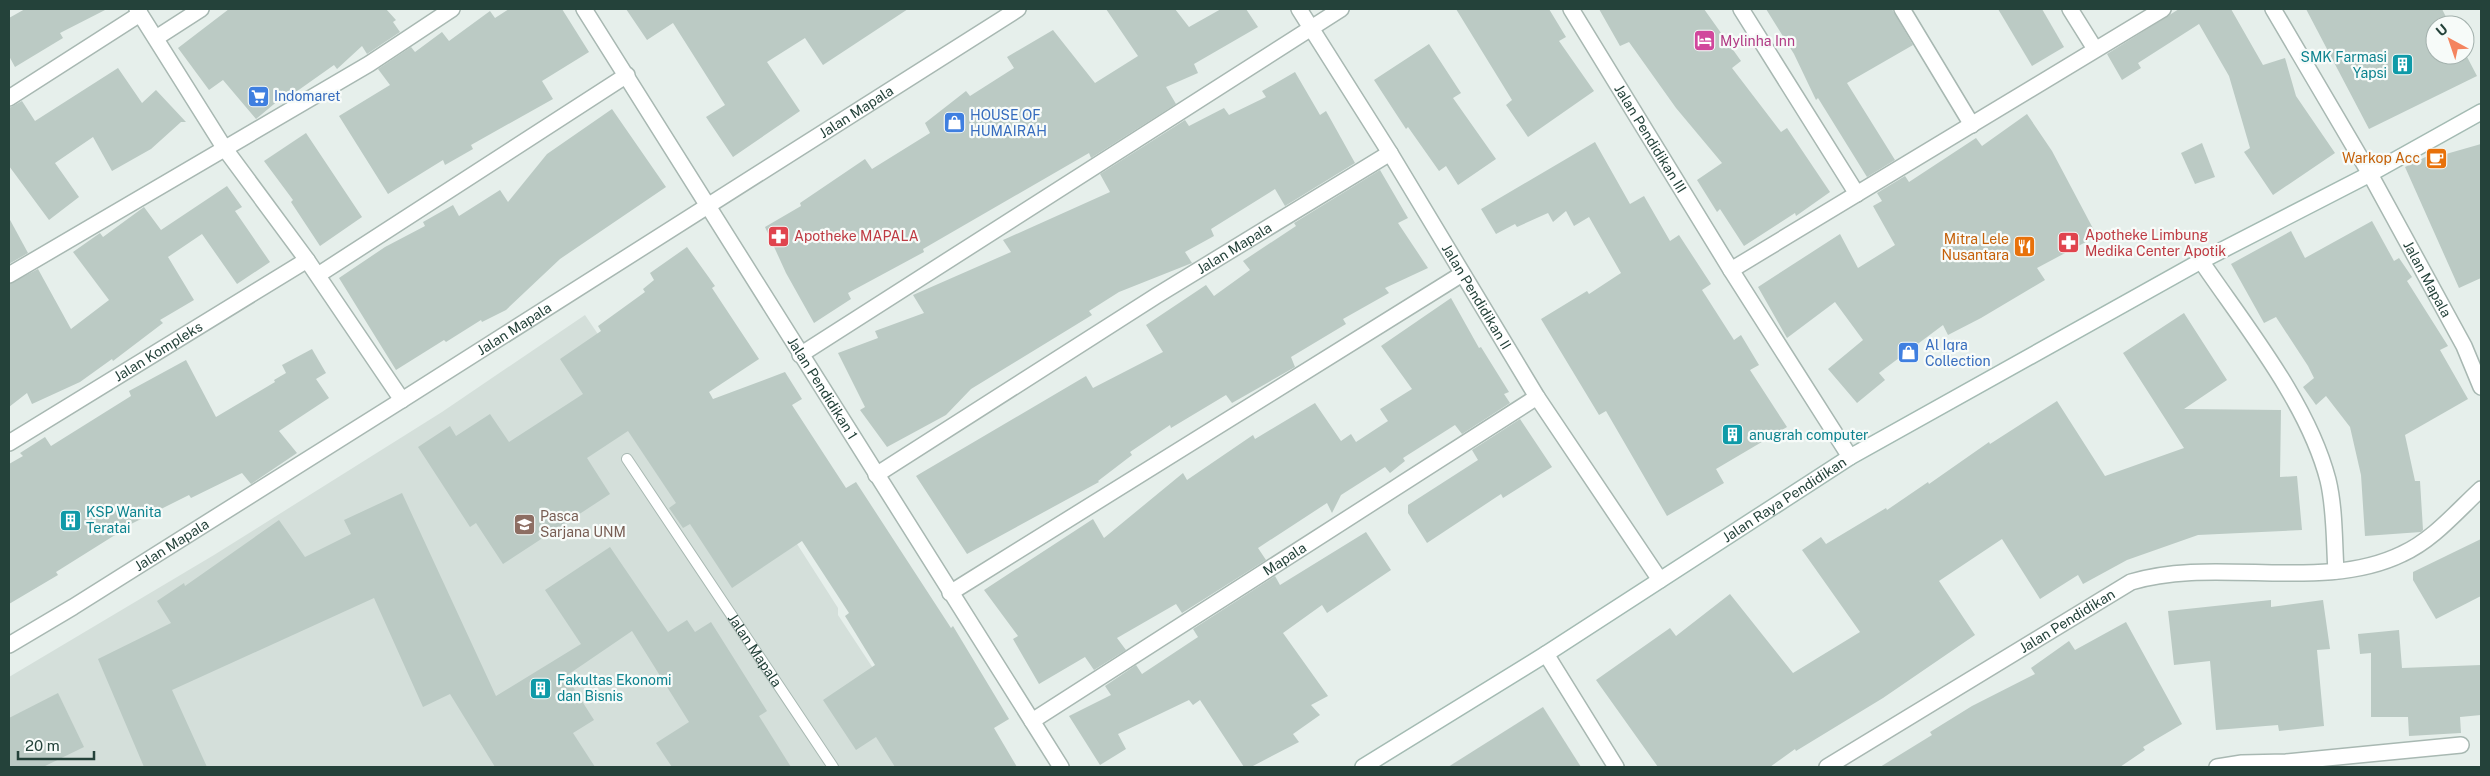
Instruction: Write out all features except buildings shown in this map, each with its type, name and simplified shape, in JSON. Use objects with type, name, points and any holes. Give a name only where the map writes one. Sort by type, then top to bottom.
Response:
[{"type":"street","points":[[156,38],[201,9]]},
{"type":"street","points":[[9,275],[369,64],[452,9]]},
{"type":"street","name":"Jalan Pendidikan 1","points":[[584,9],[1061,767]]},
{"type":"street","name":"Jalan Mapala","points":[[9,645],[81,602],[402,400],[1018,9]]},
{"type":"street","name":"Jalan Pendidikan II","points":[[1299,9],[1390,153],[1537,397],[1660,580]]},
{"type":"street","points":[[800,355],[1341,9]]},
{"type":"street","name":"Jalan Pendidikan III","points":[[1571,9],[1730,270],[1850,457]]},
{"type":"street","points":[[1741,9],[1857,194]]},
{"type":"street","points":[[1902,9],[1972,125]]},
{"type":"street","points":[[2070,9],[2095,50]]},
{"type":"street","points":[[1730,270],[2162,9]]},
{"type":"street","name":"Jalan Mapala","points":[[2273,9],[2370,174],[2464,346],[2481,387]]},
{"type":"street","points":[[9,98],[139,12],[225,149],[318,275],[402,400]]},
{"type":"street","points":[[318,275],[627,75]]},
{"type":"street","name":"Jalan Raya Pendidikan","points":[[1363,767],[1546,654],[1850,457],[2202,261],[2370,174],[2481,112]]},
{"type":"street","name":"Jalan Mapala","points":[[876,475],[1156,296],[1390,153]]},
{"type":"street","name":"Jalan Kompleks","points":[[9,443],[307,260]]},
{"type":"street","points":[[2202,261],[2283,383],[2310,428],[2328,480],[2332,502],[2336,571]]},
{"type":"street","points":[[950,593],[1462,274]]},
{"type":"street","name":"Mapala","points":[[1032,721],[1537,397]]},
{"type":"street","name":"Jalan Pendidikan","points":[[1833,766],[2131,582],[2147,578],[2197,573],[2336,571],[2369,566],[2402,555],[2417,546],[2434,533],[2481,489]]},
{"type":"street","points":[[1546,654],[1616,767]]},
{"type":"street","points":[[2217,767],[2242,763],[2335,761],[2461,745]]},
{"type":"lane","name":"Jalan Mapala","points":[[626,459],[833,767]]},
{"type":"shaded area","name":"Pasca Sarjana UNM","points":[[585,315],[666,435],[765,494],[838,608],[838,615],[938,767],[9,767],[9,677],[214,555],[442,412]]},
{"type":"place","name":"Mylinha Inn","points":[[1704,41]]},
{"type":"place","name":"SMK Farmasi Yapsi","points":[[2403,65]]},
{"type":"place","name":"Indomaret","points":[[258,96]]},
{"type":"place","name":"HOUSE OF HUMAIRAH","points":[[954,123]]},
{"type":"place","name":"Warkop Acc","points":[[2436,158]]},
{"type":"place","name":"Apotheke MAPALA","points":[[778,236]]},
{"type":"place","name":"Apotheke Limbung Medika Center Apotik","points":[[2069,243]]},
{"type":"place","name":"Mitra Lele Nusantara","points":[[2025,247]]},
{"type":"place","name":"Al Iqra Collection","points":[[1909,353]]},
{"type":"place","name":"anugrah computer","points":[[1733,435]]},
{"type":"place","name":"KSP Wanita Teratai","points":[[70,520]]},
{"type":"place","name":"Pasca Sarjana UNM","points":[[524,524]]},
{"type":"place","name":"Fakultas Ekonomi dan Bisnis","points":[[541,688]]}]
